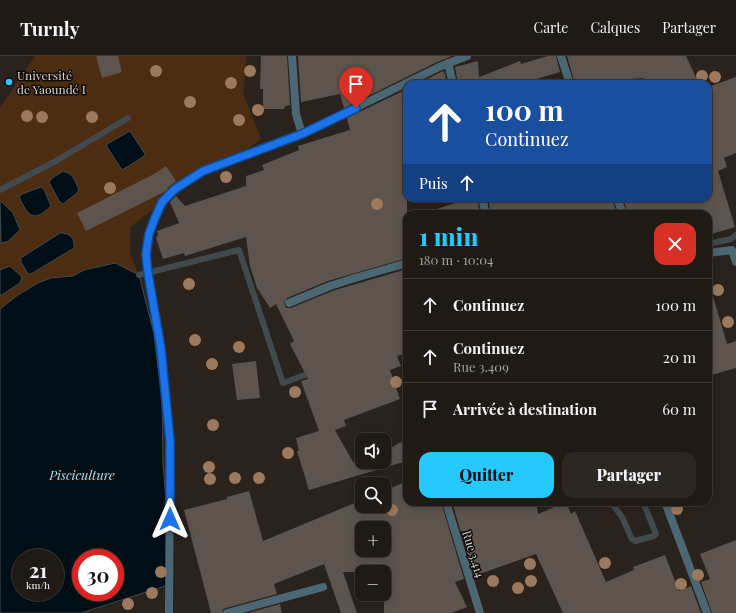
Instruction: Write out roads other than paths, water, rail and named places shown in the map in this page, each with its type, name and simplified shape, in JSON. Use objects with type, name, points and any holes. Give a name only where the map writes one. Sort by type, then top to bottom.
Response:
[{"type":"street","points":[[292,56],[296,114],[302,134]]},
{"type":"street","points":[[413,80],[448,63],[467,56]]},
{"type":"street","points":[[561,56],[569,80]]},
{"type":"street","points":[[448,63],[452,80]]},
{"type":"street","points":[[169,613],[170,441],[161,349],[146,254],[149,234],[162,202],[175,189],[203,171],[302,134],[403,85]]},
{"type":"street","points":[[712,252],[732,250],[736,262]]},
{"type":"street","points":[[289,302],[330,286],[403,264]]},
{"type":"street","name":"Rue 3.414","points":[[447,506],[480,613]]},
{"type":"street","points":[[667,506],[707,613]]},
{"type":"street","points":[[227,613],[323,587]]},
{"type":"water","points":[[130,131],[145,154],[143,157],[122,170],[107,147],[107,144]]},
{"type":"water","points":[[63,171],[72,176],[79,190],[63,204],[59,201],[49,182]]},
{"type":"water","points":[[41,187],[44,189],[51,206],[40,215],[36,216],[29,213],[19,197],[22,194]]},
{"type":"water","points":[[0,202],[2,202],[13,213],[20,230],[7,242],[1,243]]},
{"type":"water","points":[[60,233],[67,234],[73,239],[74,248],[31,274],[28,274],[21,262],[21,258]]},
{"type":"water","name":"Pisciculture","points":[[115,263],[139,275],[154,334],[162,399],[163,464],[170,547],[168,585],[124,599],[124,549],[72,549],[72,601],[118,601],[81,613],[0,613],[0,309],[18,295],[38,283],[51,278],[73,276],[84,270]]},
{"type":"water","points":[[10,266],[22,277],[20,283],[0,296],[0,270]]},
{"type":"waterway","points":[[0,190],[56,161],[128,118]]},
{"type":"waterway","points":[[712,243],[731,239],[736,235]]},
{"type":"waterway","points":[[139,275],[239,250],[283,383],[313,372]]},
{"type":"waterway","points":[[614,506],[622,517],[632,539],[635,541],[654,536],[656,534],[645,506]]},
{"type":"place","name":"Université de Yaoundé I","points":[[9,82]]}]
